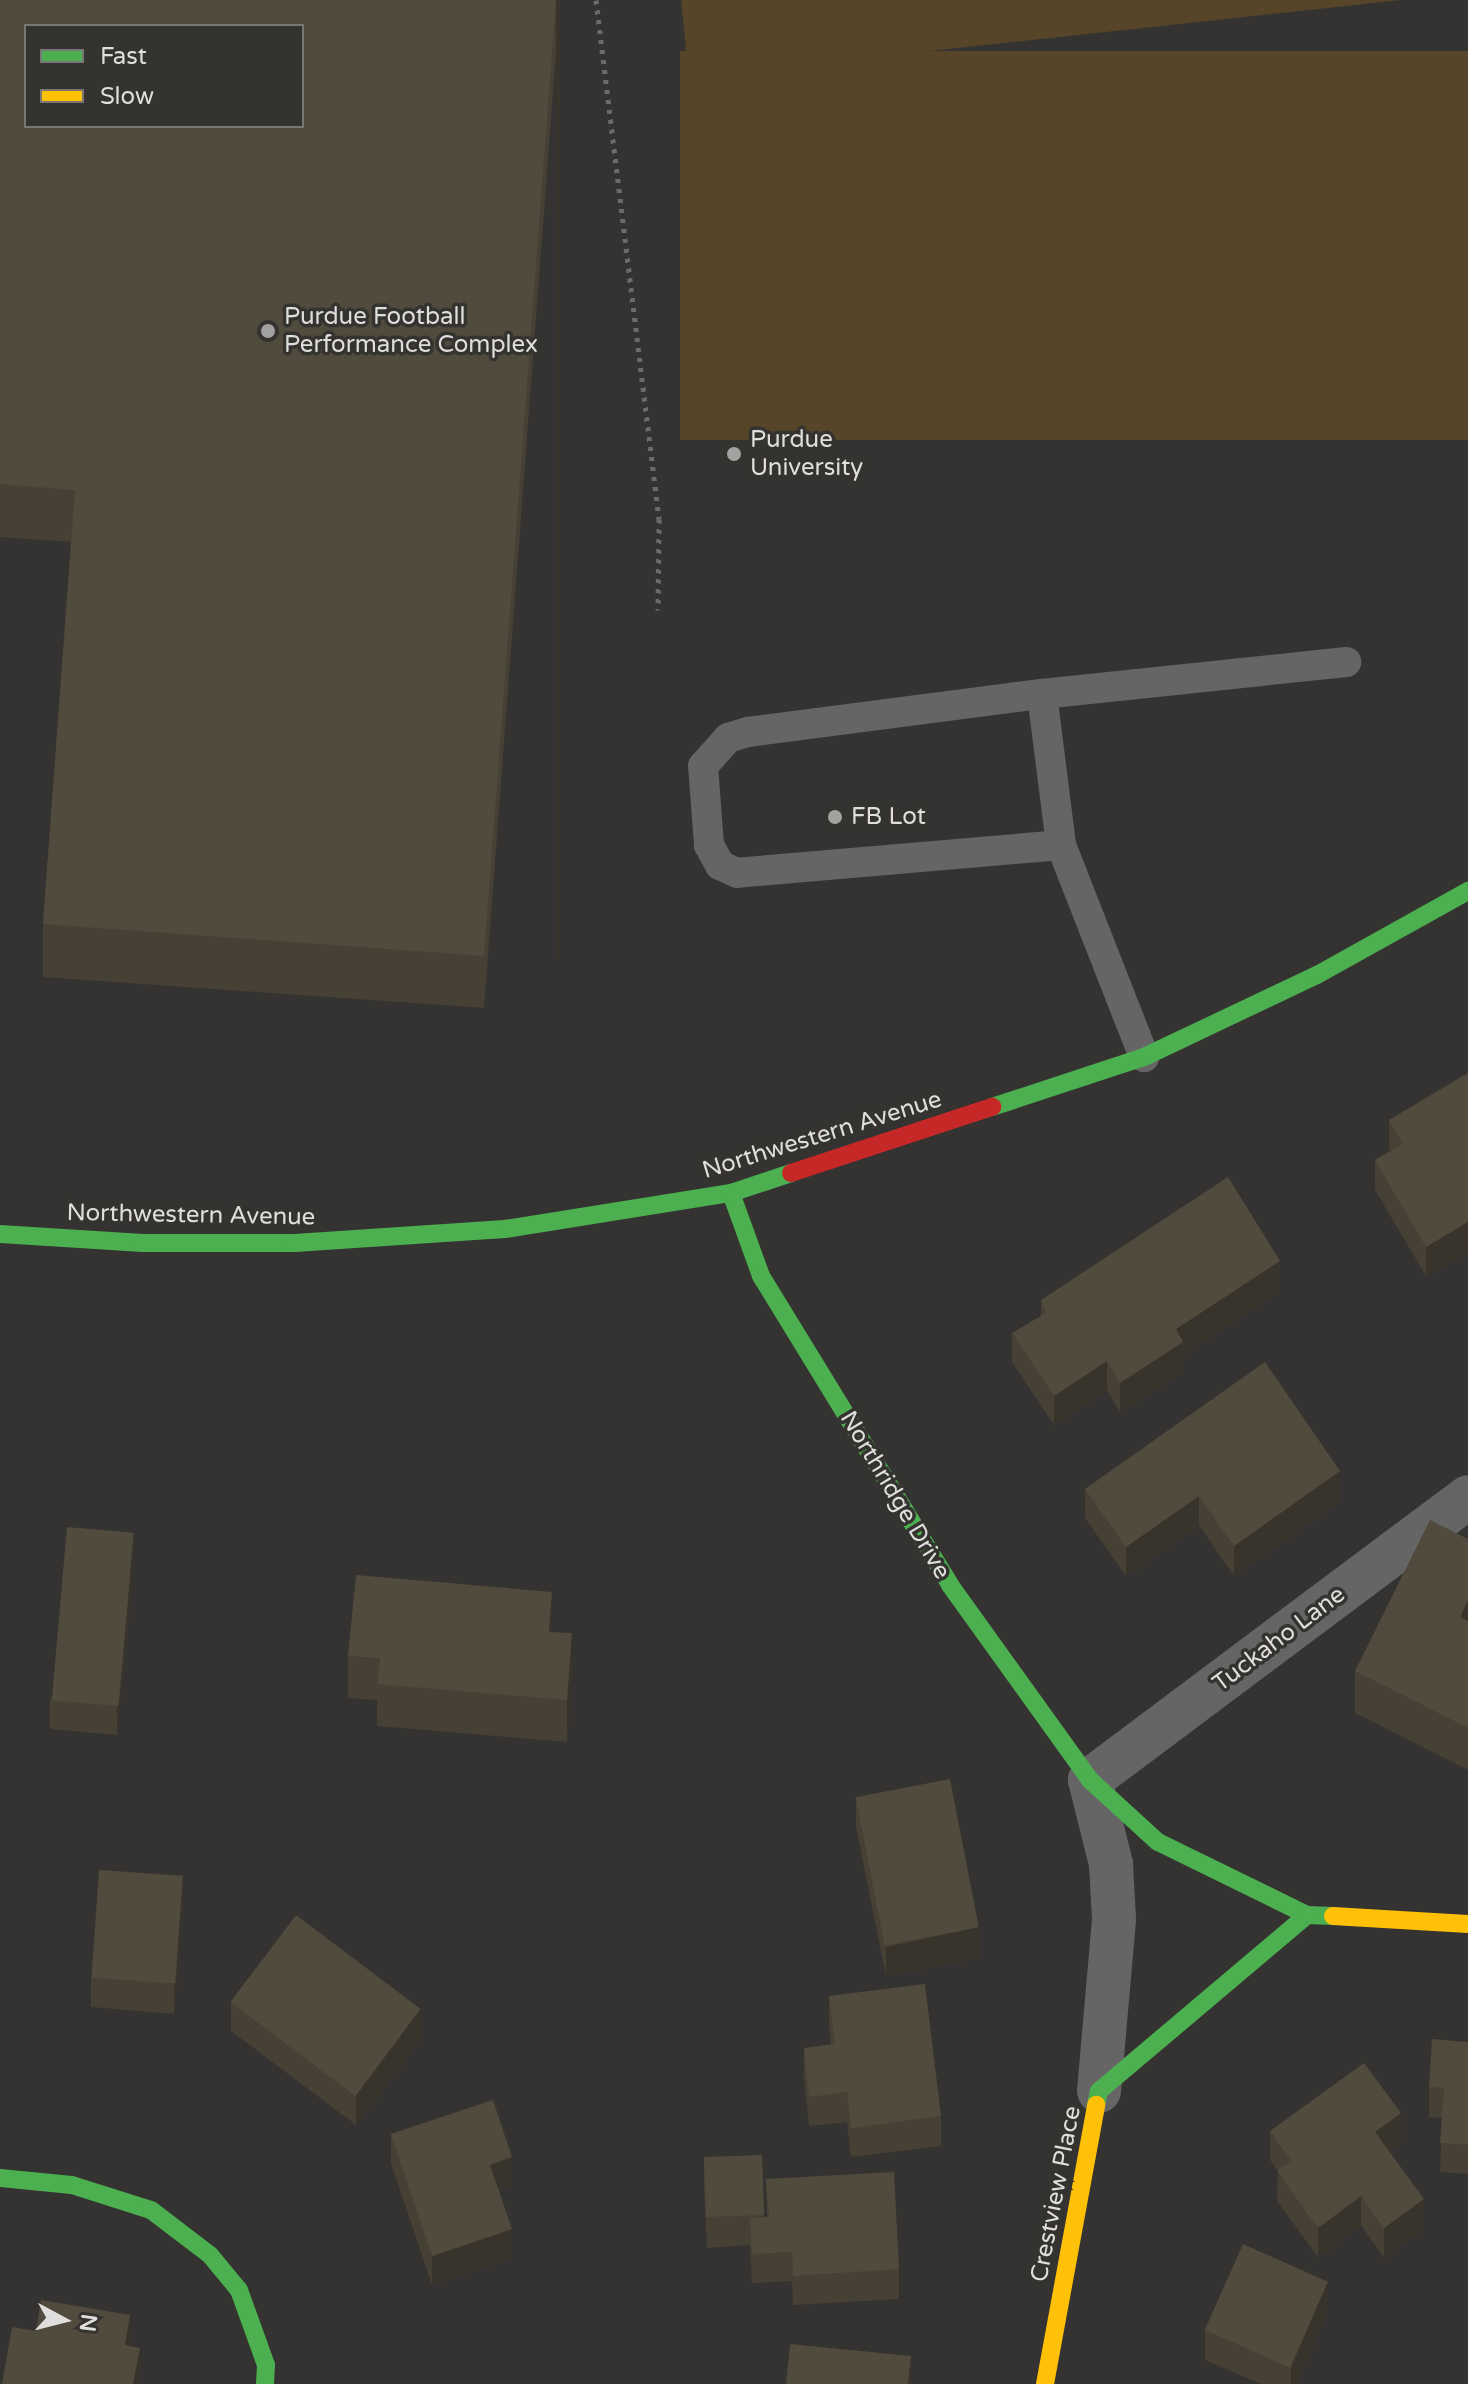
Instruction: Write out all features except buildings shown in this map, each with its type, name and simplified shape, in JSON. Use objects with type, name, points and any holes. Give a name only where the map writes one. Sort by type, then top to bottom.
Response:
[{"type":"street","name":"Northwestern Avenue","points":[[0,1234],[143,1243],[295,1243],[505,1229],[731,1193],[1144,1057],[1317,975],[1468,891]]},
{"type":"street","name":"Northridge Drive","points":[[731,1193],[761,1276],[925,1545],[1090,1780],[1158,1842],[1307,1915],[1468,1924]]},
{"type":"street","name":"Tuckaho Lane","points":[[1090,1780],[1468,1497]]},
{"type":"street","name":"Northridge Drive","points":[[1090,1780],[1111,1864],[1114,1919],[1099,2091]]},
{"type":"street","name":"Crestview Place","points":[[1045,2384],[1099,2091],[1307,1915]]},
{"type":"street","points":[[0,2178],[72,2185],[151,2210],[210,2255],[239,2290],[266,2365],[265,2384]]},
{"type":"lane","points":[[1061,845],[761,874],[720,865],[709,845],[703,766],[728,738],[1042,694],[1346,662]]},
{"type":"lane","points":[[1042,694],[1061,845],[1144,1057]]},
{"type":"path","points":[[596,0],[659,519],[658,610]]},
{"type":"shaded area","points":[[681,0],[1401,0],[689,77]]},
{"type":"shaded area","points":[[680,51],[1468,51],[1468,440],[680,440]]},
{"type":"traffic: fast","points":[[992,1107],[1144,1057],[1317,975],[1468,891]]},
{"type":"traffic: fast","points":[[0,1234],[143,1243],[295,1243],[505,1229],[731,1193],[791,1173]]},
{"type":"traffic: fast","points":[[731,1193],[761,1276],[950,1585],[1090,1780],[1158,1842],[1307,1915],[1333,1916]]},
{"type":"traffic: fast","points":[[1096,2105],[1099,2091],[1307,1915]]},
{"type":"traffic: fast","points":[[0,2178],[72,2185],[151,2210],[210,2255],[239,2290],[266,2365],[265,2384]]},
{"type":"traffic: slow","points":[[1333,1916],[1468,1924]]},
{"type":"traffic: slow","points":[[1045,2384],[1096,2105]]},
{"type":"traffic: jam","points":[[791,1173],[992,1107]]},
{"type":"place","name":"Purdue Football Performance Complex","points":[[268,331]]},
{"type":"place","name":"Purdue University","points":[[734,454]]},
{"type":"place","name":"FB Lot","points":[[835,817]]}]
